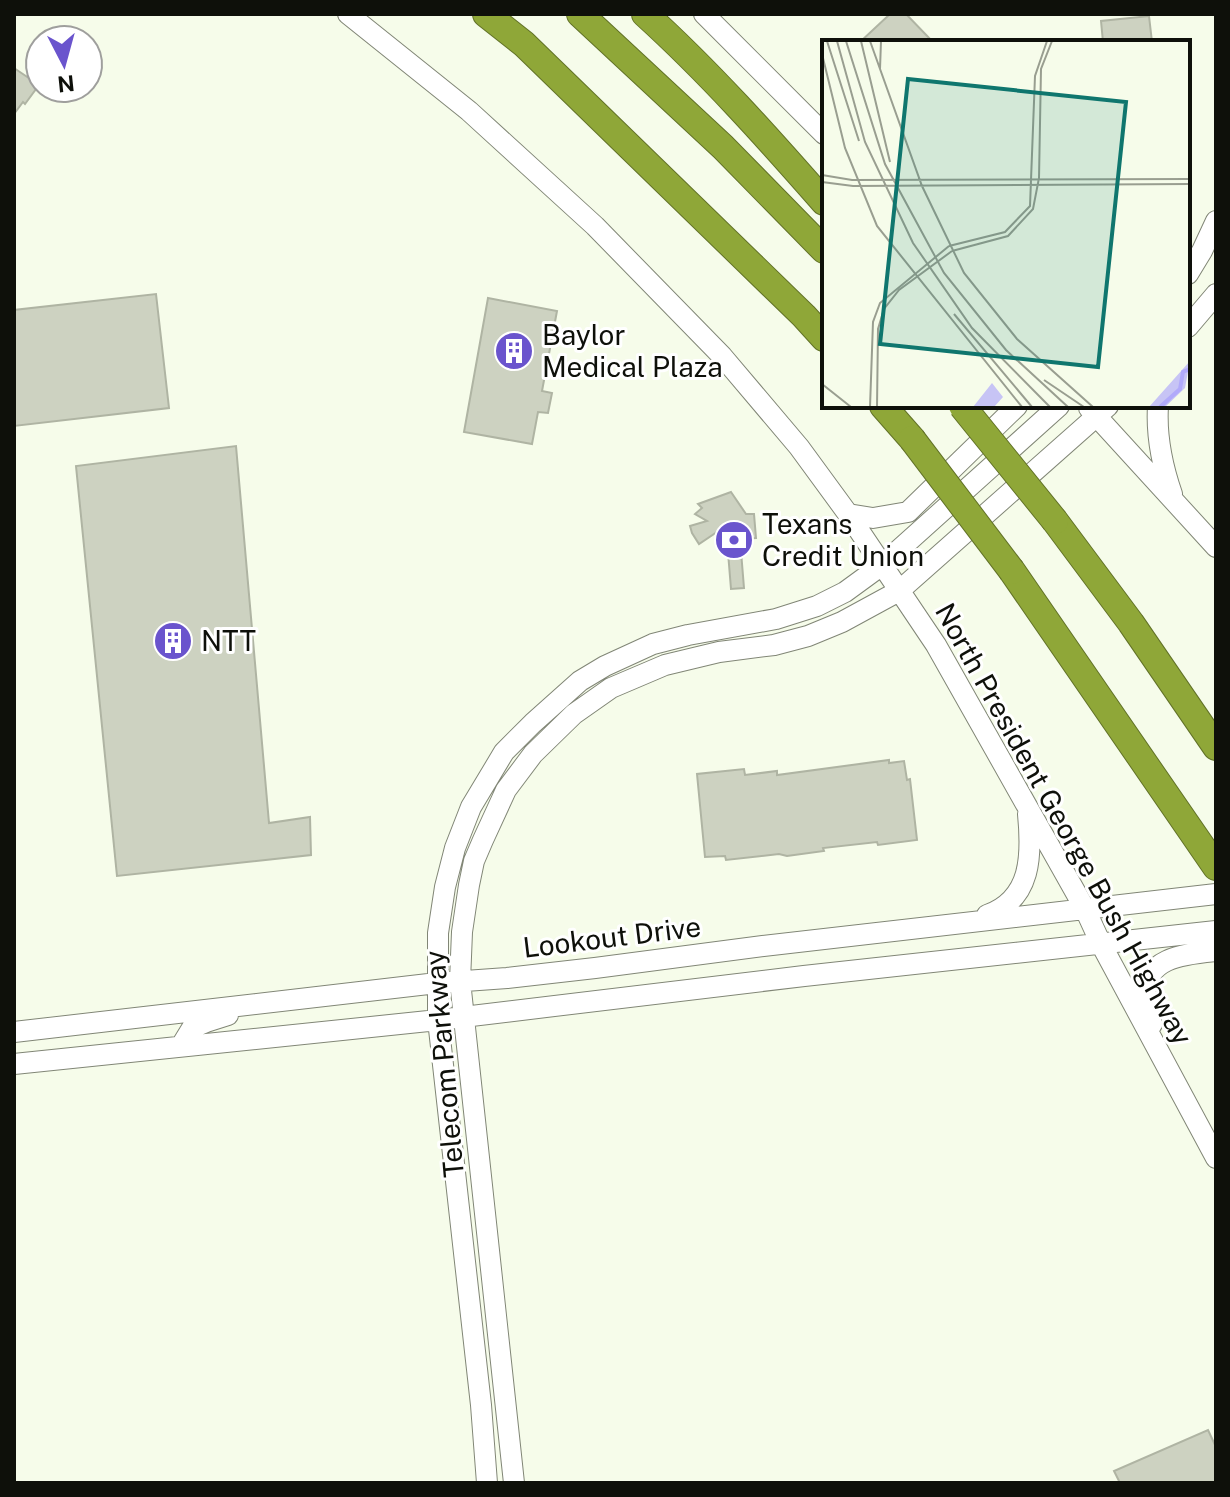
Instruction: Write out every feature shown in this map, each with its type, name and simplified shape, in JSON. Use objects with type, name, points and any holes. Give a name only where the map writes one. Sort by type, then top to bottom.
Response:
[{"type":"highway","points":[[476,14],[524,44]]},
{"type":"highway","points":[[486,14],[524,44],[822,336]]},
{"type":"highway","points":[[580,14],[714,138],[822,248]]},
{"type":"highway","points":[[645,14],[770,141],[822,200]]},
{"type":"highway","points":[[885,408],[1012,571],[1216,867]]},
{"type":"highway","points":[[964,408],[1055,521],[1216,747]]},
{"type":"main road","name":"North President George Bush Highway","points":[[348,14],[469,111],[595,226],[722,356],[799,447],[936,645],[1085,909],[1216,1158]]},
{"type":"main road","points":[[704,14],[822,132]]},
{"type":"main road","points":[[1190,271],[1216,221]]},
{"type":"main road","points":[[1190,325],[1216,294]]},
{"type":"main road","points":[[848,514],[873,518],[908,512],[1015,408]]},
{"type":"main road","name":"Telecom Parkway","points":[[487,1483],[438,1020],[437,983],[438,933],[445,887],[455,848],[471,807],[504,752],[580,681],[653,644],[776,619],[817,606],[845,592],[882,565],[1057,408]]},
{"type":"main road","points":[[1158,408],[1162,465],[1174,502]]},
{"type":"main road","points":[[1097,409],[1174,502],[1216,547]]},
{"type":"main road","name":"Telecom Parkway","points":[[514,1483],[460,981],[462,932],[474,861],[506,790],[533,754],[574,714],[611,688],[665,665],[808,636],[842,622],[899,591],[1097,409]]},
{"type":"main road","points":[[580,681],[594,699]]},
{"type":"main road","points":[[957,924],[1005,908],[1023,885],[1029,859],[1028,810]]},
{"type":"main road","name":"Lookout Drive","points":[[14,1032],[595,968],[1216,894]]},
{"type":"main road","points":[[14,1064],[438,1020],[1216,931]]},
{"type":"main road","points":[[1162,1058],[1159,1038],[1149,1019],[1145,985],[1160,964],[1176,957],[1216,951]]},
{"type":"main road","points":[[181,1046],[192,1028],[266,1002]]},
{"type":"building","points":[[890,14],[906,14],[931,40],[862,40]]},
{"type":"building","points":[[1149,16],[1152,40],[1103,40],[1101,21]]},
{"type":"building","points":[[14,68],[24,75],[24,103],[14,114]]},
{"type":"building","points":[[156,294],[169,408],[14,426],[14,310]]},
{"type":"building","name":"Baylor Medical Plaza","points":[[488,298],[557,311],[542,391],[552,393],[548,413],[538,412],[532,444],[464,432]]},
{"type":"building","name":"NTT","points":[[236,446],[269,823],[310,817],[311,855],[117,876],[76,466]]},
{"type":"building","name":"Texans Credit Union","points":[[731,492],[746,514],[754,514],[756,538],[740,539],[744,588],[731,589],[727,540],[721,540],[720,530],[699,544],[690,526],[707,521],[695,514],[702,508],[698,504]]},
{"type":"building","points":[[889,760],[889,763],[904,761],[907,780],[910,779],[917,840],[823,848],[824,851],[787,856],[779,854],[726,860],[725,856],[705,857],[697,774],[744,769],[745,775],[777,771],[777,775]]},
{"type":"building","points":[[1208,1430],[1216,1447],[1216,1483],[1120,1483],[1114,1471]]},
{"type":"place","name":"Baylor Medical Plaza","points":[[514,351]]},
{"type":"place","name":"Texans Credit Union","points":[[734,540]]},
{"type":"place","name":"NTT","points":[[173,641]]}]
